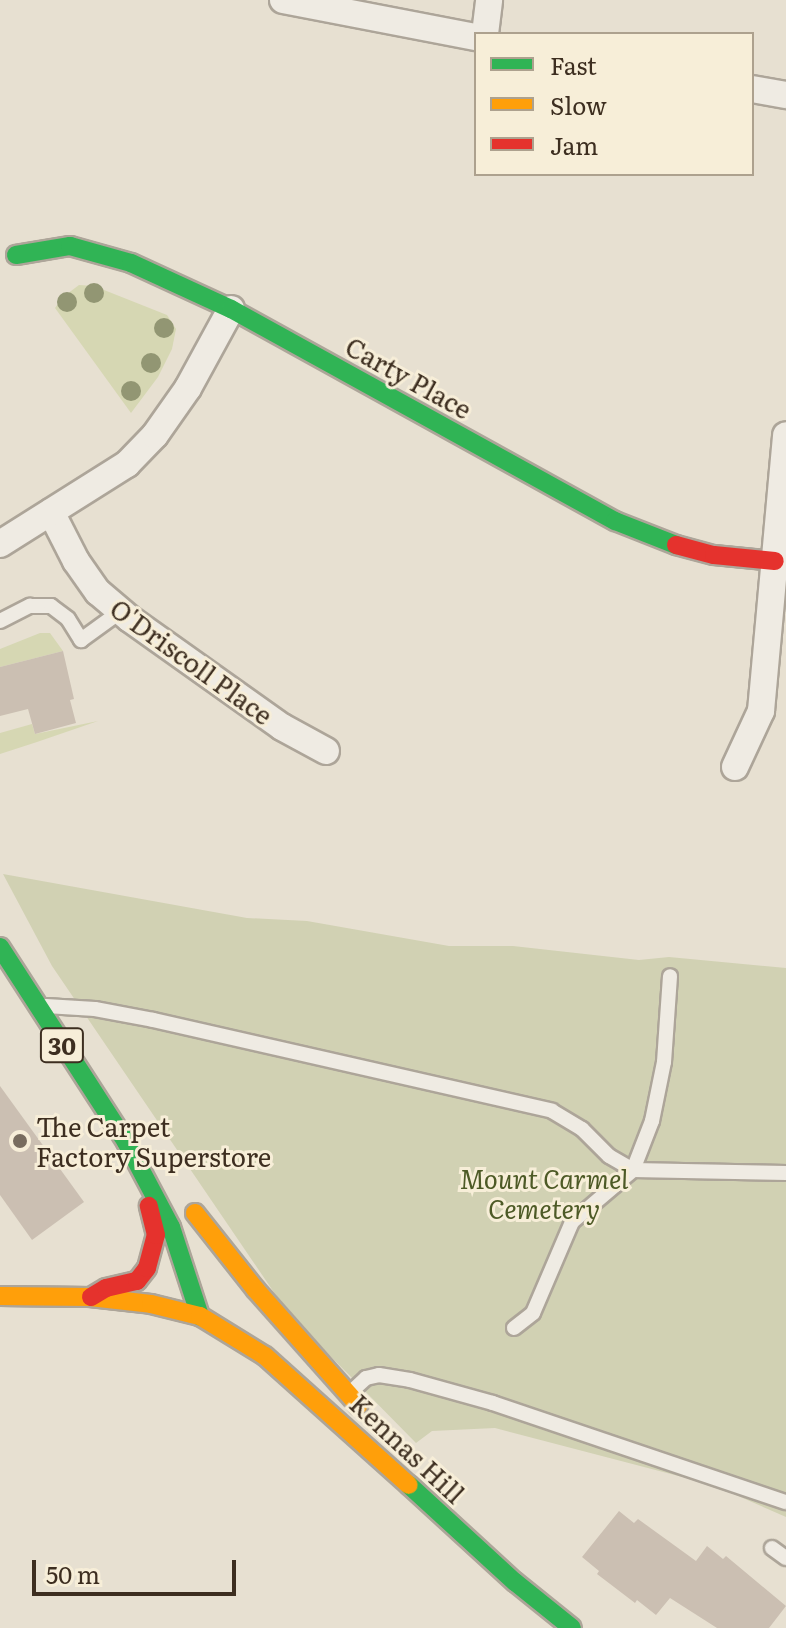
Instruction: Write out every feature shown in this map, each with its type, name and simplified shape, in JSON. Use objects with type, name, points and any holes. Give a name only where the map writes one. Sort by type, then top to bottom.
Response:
[{"type":"main road","name":"Carty Place","points":[[16,255],[70,246],[131,263],[231,309],[615,521],[663,542],[714,555],[775,561]]},
{"type":"main road","name":"30","points":[[0,947],[126,1142],[171,1227],[200,1316]]},
{"type":"main road","name":"30","points":[[126,1142],[159,1165]]},
{"type":"main road","points":[[90,1297],[106,1288],[137,1281],[152,1258],[156,1235],[147,1200],[149,1186]]},
{"type":"main road","points":[[220,1277],[191,1207],[314,1358],[350,1393],[371,1424],[391,1465]]},
{"type":"main road","name":"Kennas Hill","points":[[0,1296],[90,1297],[151,1304],[200,1316],[265,1356],[391,1465],[503,1572],[572,1628]]},
{"type":"main road","points":[[200,1316],[218,1296]]},
{"type":"street","points":[[283,0],[474,37]]},
{"type":"street","points":[[485,32],[489,0]]},
{"type":"street","points":[[754,89],[786,95]]},
{"type":"street","points":[[0,544],[127,464],[155,435],[188,388],[231,309]]},
{"type":"street","points":[[735,767],[761,711],[786,435]]},
{"type":"street","name":"O'Driscoll Place","points":[[51,512],[98,592],[282,727],[326,751]]},
{"type":"lane","points":[[0,621],[30,606],[51,606],[68,619],[81,640],[121,611]]},
{"type":"lane","points":[[514,1328],[533,1313],[572,1222],[633,1170],[652,1121],[664,1062],[670,976]]},
{"type":"lane","points":[[36,1005],[95,1009],[153,1020],[552,1111],[582,1129],[609,1156],[633,1170],[786,1173]]},
{"type":"lane","points":[[350,1393],[366,1378],[379,1375],[410,1380],[493,1403],[786,1502]]},
{"type":"lane","points":[[772,1548],[786,1558]]},
{"type":"green space","points":[[79,285],[94,286],[167,315],[176,329],[172,349],[158,377],[131,413],[55,308],[63,297]]},
{"type":"green space","points":[[40,633],[50,633],[63,651],[0,667],[0,649]]},
{"type":"green space","points":[[98,721],[0,754],[0,733],[32,724],[35,734]]},
{"type":"green space","name":"Mount Carmel Cemetery","points":[[3,874],[247,918],[307,921],[449,946],[513,946],[639,960],[669,957],[786,968],[786,1517],[713,1485],[495,1428],[432,1431],[416,1443],[288,1313],[52,966]]},
{"type":"building","points":[[63,651],[76,723],[35,734],[28,709],[0,716],[0,667]]},
{"type":"building","name":"The Carpet Factory Superstore","points":[[0,1086],[84,1202],[32,1240],[0,1195]]},
{"type":"building","points":[[619,1511],[634,1523],[638,1519],[696,1561],[707,1546],[723,1559],[726,1556],[786,1606],[769,1628],[717,1628],[670,1598],[656,1615],[597,1574],[599,1571],[582,1557]]},
{"type":"traffic: fast","points":[[16,255],[70,246],[131,263],[231,309],[615,521],[676,545]]},
{"type":"traffic: fast","points":[[0,947],[126,1142],[171,1227],[200,1316]]},
{"type":"traffic: fast","points":[[409,1485],[515,1582],[572,1628]]},
{"type":"traffic: slow","points":[[195,1213],[256,1290],[358,1405]]},
{"type":"traffic: slow","points":[[0,1296],[90,1297],[151,1304],[200,1316],[265,1356],[409,1485]]},
{"type":"traffic: jam","points":[[676,545],[714,555],[775,561]]},
{"type":"traffic: jam","points":[[91,1297],[106,1288],[137,1281],[147,1268],[156,1235],[149,1206]]},
{"type":"place","name":"The Carpet Factory Superstore","points":[[20,1141]]}]
